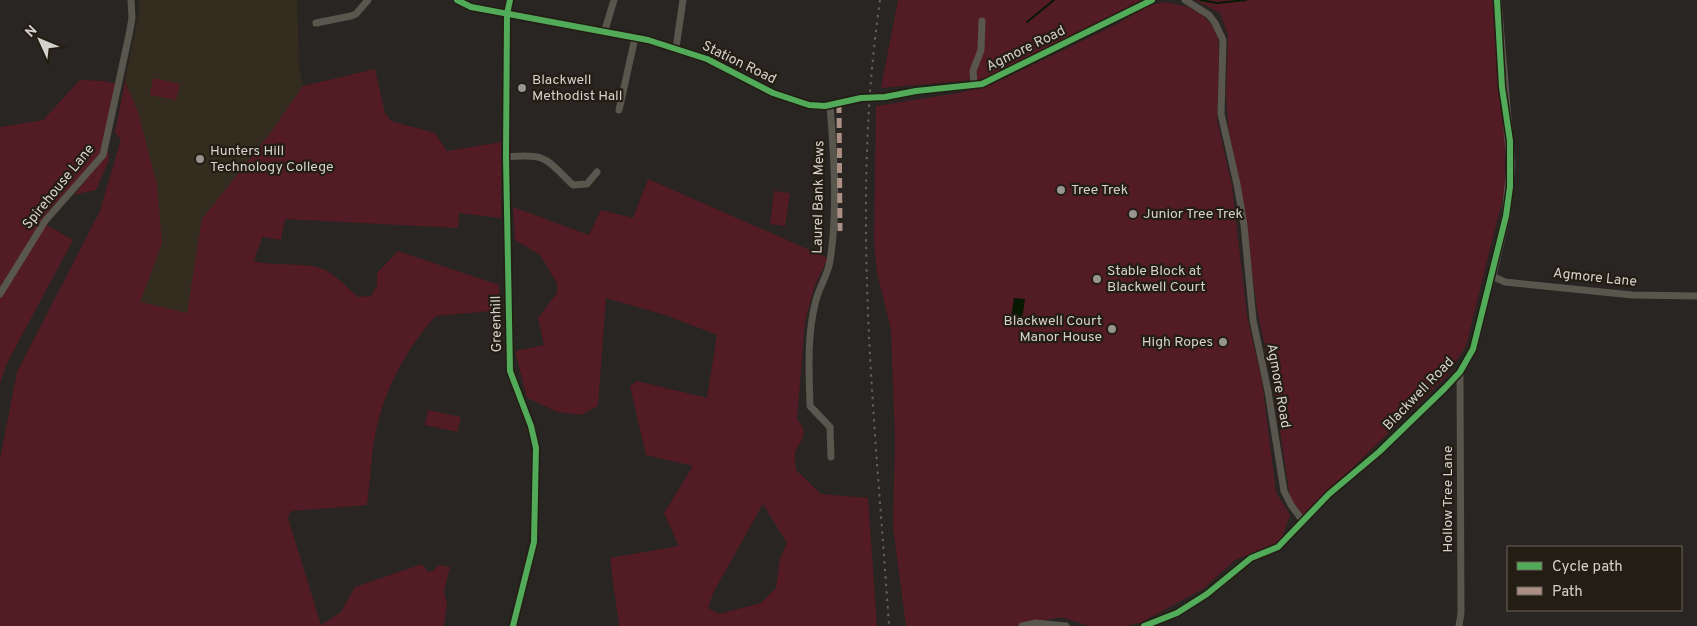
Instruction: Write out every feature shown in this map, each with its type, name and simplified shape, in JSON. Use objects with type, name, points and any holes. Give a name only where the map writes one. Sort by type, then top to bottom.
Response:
[{"type":"street","name":"Spirehouse Lane","points":[[0,294],[45,221],[103,155],[129,35],[132,18],[131,0]]},
{"type":"street","points":[[316,23],[356,14],[368,0]]},
{"type":"street","name":"Station Road","points":[[457,0],[471,7],[635,38],[676,48],[707,59],[773,94],[809,105],[830,106],[855,99],[873,98]]},
{"type":"street","name":"Greenhill","points":[[510,0],[506,14],[506,157],[510,371],[531,426],[536,448],[534,542],[513,626]]},
{"type":"street","points":[[604,33],[614,0]]},
{"type":"street","points":[[676,48],[683,0]]},
{"type":"street","name":"Agmore Road","points":[[873,98],[982,84],[1152,0]]},
{"type":"street","name":"Agmore Road","points":[[1186,0],[1209,14],[1223,40],[1221,114],[1244,225],[1253,320],[1268,391],[1284,491],[1290,504],[1304,521]]},
{"type":"street","name":"Blackwell Road","points":[[1144,626],[1177,613],[1207,594],[1251,558],[1278,547],[1329,494],[1379,452],[1460,372],[1473,349],[1506,216],[1511,165],[1496,0]]},
{"type":"street","points":[[974,85],[973,71],[980,50],[982,21]]},
{"type":"street","points":[[619,110],[635,38]]},
{"type":"street","name":"Laurel Bank Mews","points":[[830,106],[834,218],[830,263],[815,302],[809,330],[810,406],[830,427],[831,457]]},
{"type":"street","points":[[506,157],[532,154],[547,160],[573,185],[587,184],[596,172]]},
{"type":"street","name":"Agmore Lane","points":[[1492,276],[1504,282],[1632,295],[1697,296]]},
{"type":"street","name":"Hollow Tree Lane","points":[[1459,626],[1461,613],[1460,372]]},
{"type":"street","points":[[1022,626],[1036,623],[1066,626]]},
{"type":"shaded area","name":"Hunters Hill Technology College","points":[[138,0],[297,0],[299,65],[303,86],[271,132],[202,219],[188,313],[140,302],[162,243],[138,112],[125,81],[140,9]]},
{"type":"shaded area","points":[[898,0],[1142,0],[985,79],[881,88]]},
{"type":"shaded area","points":[[1195,0],[1492,0],[1496,29],[1499,95],[1505,141],[1505,189],[1466,346],[1446,377],[1307,512],[1301,515],[1292,504],[1289,491],[1272,377],[1258,315],[1239,177],[1229,133],[1226,97],[1228,35],[1220,13]]},
{"type":"shaded area","points":[[1166,2],[1188,7],[1202,15],[1212,25],[1218,38],[1217,120],[1232,186],[1247,316],[1262,382],[1276,492],[1290,515],[1282,537],[1283,541],[1235,560],[1203,589],[1140,623],[1125,626],[1089,626],[1062,617],[1013,626],[906,626],[893,527],[895,440],[891,330],[877,272],[874,242],[876,106],[964,92],[991,85],[1117,24],[1149,5]]},
{"type":"shaded area","points":[[375,69],[385,113],[391,121],[435,133],[447,151],[501,142],[501,218],[459,213],[458,228],[285,219],[281,240],[262,237],[254,261],[306,265],[320,268],[338,278],[358,297],[371,296],[377,286],[377,273],[398,251],[499,285],[501,310],[436,316],[408,352],[382,407],[372,453],[367,505],[291,511],[288,518],[321,625],[341,612],[355,587],[422,564],[428,572],[434,570],[438,565],[450,567],[444,592],[447,603],[444,626],[0,626],[0,459],[17,372],[100,211],[121,139],[115,133],[125,81],[138,112],[157,185],[162,243],[140,302],[187,313],[202,219],[271,132],[303,86]]},
{"type":"shaded area","points":[[153,78],[180,84],[176,100],[150,95]]},
{"type":"shaded area","points":[[80,80],[104,81],[116,84],[101,155],[50,209],[0,287],[0,127],[43,120]]},
{"type":"shaded area","points":[[108,151],[109,160],[96,190],[74,195]]},
{"type":"shaded area","points":[[648,179],[828,258],[815,285],[805,321],[797,419],[804,433],[795,453],[796,470],[821,494],[868,498],[877,626],[619,626],[610,558],[679,546],[664,513],[693,466],[646,455],[630,386],[637,381],[707,398],[717,335],[668,316],[606,298],[598,406],[581,415],[558,412],[527,398],[515,351],[544,345],[538,318],[557,293],[557,283],[540,255],[515,240],[513,207],[589,235],[601,210],[633,218]],"holes":[[[763,504],[787,543],[780,558],[776,588],[761,603],[719,614],[708,608],[714,591]]]},
{"type":"shaded area","points":[[774,191],[790,193],[785,226],[770,224]]},
{"type":"shaded area","points":[[47,225],[73,240],[6,365],[0,384],[0,298],[35,238]]},
{"type":"shaded area","points":[[1014,298],[1025,299],[1022,320],[1011,318]]},
{"type":"shaded area","points":[[428,410],[461,417],[457,432],[425,425]]},
{"type":"waterway","points":[[1027,22],[1054,0]]},
{"type":"waterway","points":[[1200,0],[1217,3],[1246,0]]},
{"type":"railway","points":[[880,0],[871,78],[866,234],[872,391],[889,626]]},
{"type":"marked path","points":[[839,103],[840,231]]},
{"type":"cycle path","points":[[457,0],[471,7],[648,40],[707,59],[773,93],[809,105],[825,106],[861,98],[885,97],[916,91],[982,84],[1152,0]]},
{"type":"cycle path","points":[[510,0],[507,14],[506,157],[510,371],[531,426],[536,448],[534,542],[513,626]]},
{"type":"cycle path","points":[[1144,626],[1177,613],[1207,594],[1251,558],[1278,547],[1329,494],[1379,452],[1445,388],[1460,372],[1473,349],[1506,216],[1510,187],[1510,141],[1502,87],[1497,0]]},
{"type":"place","name":"Blackwell Methodist Hall","points":[[522,88]]},
{"type":"place","name":"Hunters Hill Technology College","points":[[200,159]]},
{"type":"place","name":"Tree Trek","points":[[1061,190]]},
{"type":"place","name":"Junior Tree Trek","points":[[1133,214]]},
{"type":"place","name":"Stable Block at Blackwell Court","points":[[1097,279]]},
{"type":"place","name":"Blackwell Court Manor House","points":[[1112,329]]},
{"type":"place","name":"High Ropes","points":[[1223,342]]}]
